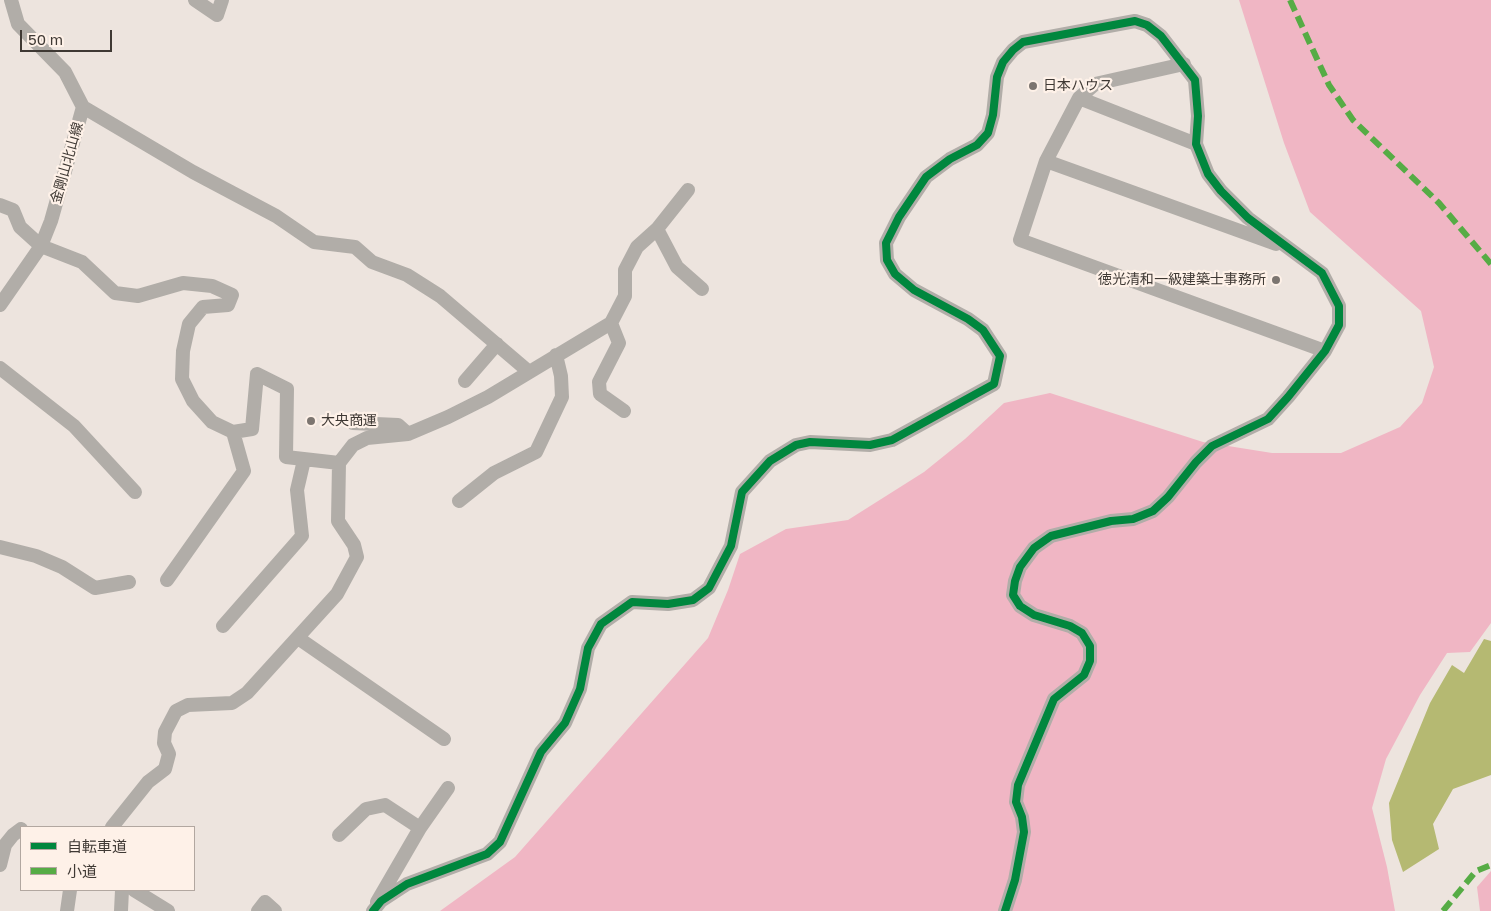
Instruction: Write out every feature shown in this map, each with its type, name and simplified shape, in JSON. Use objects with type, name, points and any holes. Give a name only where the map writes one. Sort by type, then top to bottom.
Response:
[{"type":"street","name":"金剛山北山線","points":[[0,304],[41,246],[51,221],[83,107],[65,72],[18,24],[12,0]]},
{"type":"street","points":[[195,0],[217,15],[222,0]]},
{"type":"street","points":[[372,911],[381,901],[407,884],[487,854],[500,842],[541,752],[565,723],[580,688],[588,648],[601,624],[632,602],[668,604],[693,600],[709,588],[731,546],[742,492],[770,461],[796,445],[810,442],[870,445],[892,440],[994,384],[1000,356],[983,330],[968,319],[914,290],[894,274],[887,260],[886,243],[898,217],[926,177],[950,159],[977,145],[988,133],[993,115],[997,77],[1003,62],[1012,50],[1024,42],[1135,21],[1147,25],[1161,36],[1195,80],[1198,116],[1196,144],[1208,174],[1221,191],[1248,218],[1322,273],[1339,306],[1339,325],[1325,351],[1268,419],[1212,446],[1196,462],[1168,497],[1152,511],[1133,519],[1111,521],[1050,536],[1034,548],[1020,567],[1013,595],[1020,606],[1034,615],[1070,626],[1082,633],[1090,646],[1090,661],[1084,675],[1054,699],[1018,785],[1016,802],[1022,817],[1024,832],[1015,880],[1004,911]]},
{"type":"street","points":[[1184,64],[1096,84],[1079,98],[1046,161],[1020,240],[1325,351]]},
{"type":"street","points":[[1079,98],[1196,144]]},
{"type":"street","points":[[83,107],[193,172],[276,216],[314,242],[354,247],[372,262],[408,275],[440,296],[528,371]]},
{"type":"street","points":[[1046,161],[1293,250]]},
{"type":"street","points":[[113,826],[148,782],[165,769],[169,754],[164,743],[165,732],[176,711],[188,705],[232,703],[247,692],[337,594],[357,557],[354,545],[338,521],[339,463],[353,445],[368,438],[408,434],[488,397],[528,371],[611,323],[625,296],[625,270],[637,247],[657,229],[688,190]]},
{"type":"street","points":[[0,205],[13,210],[20,227],[41,246],[82,262],[115,293],[138,296],[184,283],[212,286],[232,295],[228,305],[203,307],[189,324],[183,351],[182,379],[193,401],[212,422],[233,432],[252,429],[257,374],[287,389],[286,457],[339,463]]},
{"type":"street","points":[[657,229],[677,267],[702,289]]},
{"type":"street","points":[[611,323],[619,343],[599,382],[600,394],[624,411]]},
{"type":"street","points":[[465,381],[497,344]]},
{"type":"street","points":[[459,501],[494,473],[536,452],[562,397],[561,376],[556,355]]},
{"type":"street","points":[[0,368],[74,426],[135,492]]},
{"type":"street","points":[[353,422],[398,425],[408,434]]},
{"type":"street","points":[[167,580],[244,470],[233,432]]},
{"type":"street","points":[[223,626],[302,536],[297,490],[304,460]]},
{"type":"street","points":[[0,547],[36,556],[62,567],[95,588],[129,582]]},
{"type":"street","points":[[298,638],[444,739]]},
{"type":"street","points":[[372,911],[420,828],[448,788]]},
{"type":"street","points":[[339,835],[366,809],[385,805],[420,828]]},
{"type":"street","points":[[0,864],[5,844],[20,830]]},
{"type":"street","points":[[67,911],[70,891]]},
{"type":"street","points":[[121,911],[122,891]]},
{"type":"street","points":[[136,891],[168,911]]},
{"type":"street","points":[[258,911],[265,902],[275,911]]},
{"type":"shaded area","points":[[1239,0],[1491,0],[1491,623],[1470,652],[1447,653],[1420,695],[1386,759],[1372,808],[1387,867],[1395,911],[440,911],[515,857],[708,638],[728,590],[740,554],[786,529],[848,520],[924,472],[965,439],[1004,403],[1050,393],[1203,442],[1272,453],[1341,453],[1400,427],[1422,403],[1434,367],[1421,311],[1310,212],[1284,143]]},
{"type":"shaded area","points":[[1484,639],[1491,641],[1491,775],[1453,789],[1433,824],[1439,849],[1403,872],[1392,840],[1389,803],[1430,703],[1452,665],[1464,673]]},
{"type":"shaded area","points":[[1491,871],[1491,911],[1480,911],[1477,887]]},
{"type":"marked path","points":[[1290,0],[1329,85],[1353,120],[1439,203],[1491,264]]},
{"type":"marked path","points":[[1443,911],[1476,871],[1491,865]]},
{"type":"cycle path","points":[[373,911],[381,901],[407,884],[487,854],[500,842],[541,752],[565,723],[580,689],[588,648],[601,624],[632,602],[668,604],[693,600],[709,588],[731,546],[742,492],[770,461],[796,445],[810,442],[870,445],[892,440],[994,384],[1000,356],[983,330],[968,319],[914,290],[895,274],[887,260],[886,243],[899,217],[926,177],[950,159],[977,145],[988,133],[993,115],[997,77],[1003,62],[1013,50],[1023,42],[1135,21],[1147,25],[1161,36],[1195,80],[1198,116],[1196,144],[1208,174],[1221,191],[1248,218],[1322,273],[1339,306],[1339,325],[1325,351],[1268,419],[1212,446],[1196,462],[1168,497],[1153,511],[1133,519],[1111,521],[1051,536],[1034,548],[1020,567],[1013,595],[1020,606],[1034,615],[1070,626],[1082,633],[1090,646],[1090,661],[1084,675],[1054,699],[1018,785],[1016,802],[1022,817],[1024,832],[1015,880],[1005,911]]},
{"type":"place","name":"日本ハウス","points":[[1033,86]]},
{"type":"place","name":"徳光清和一級建築士事務所","points":[[1276,280]]},
{"type":"place","name":"大央商運","points":[[311,421]]}]
